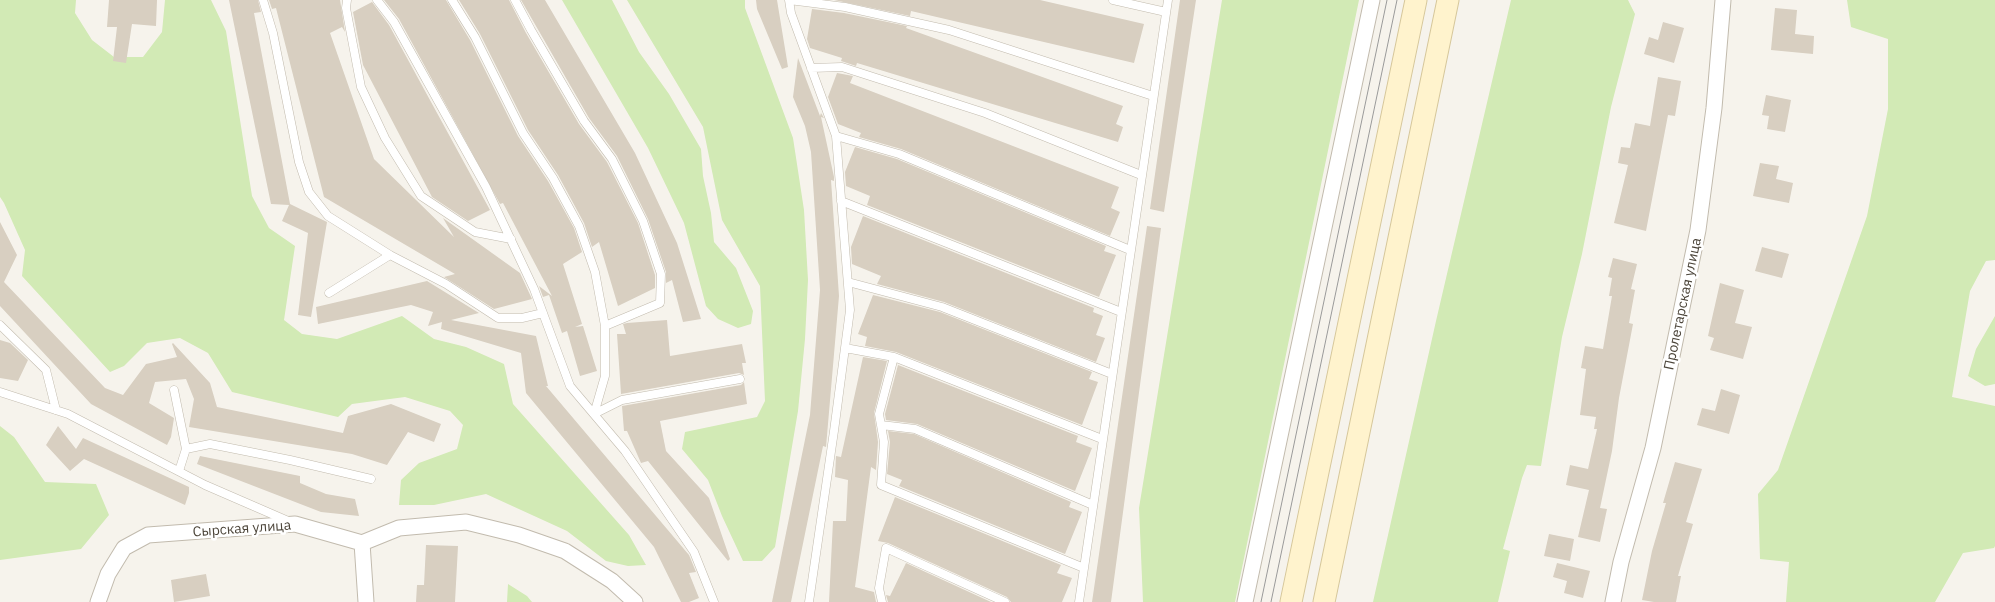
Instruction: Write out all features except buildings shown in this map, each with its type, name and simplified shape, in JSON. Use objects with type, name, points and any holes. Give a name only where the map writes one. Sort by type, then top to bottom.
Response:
[{"type":"main road","points":[[1291,602],[1416,0]]},
{"type":"main road","points":[[1324,602],[1448,0]]},
{"type":"street","points":[[1245,602],[1372,0]]},
{"type":"street","name":"Пролетарская улица","points":[[1613,602],[1621,562],[1653,448],[1698,230],[1714,108],[1723,0]]},
{"type":"street","points":[[366,602],[362,543],[399,528],[466,522],[519,535],[565,551],[612,581],[635,602]]},
{"type":"street","name":"Сырская улица","points":[[98,602],[108,574],[124,548],[148,535],[295,524],[362,543]]},
{"type":"lane","points":[[263,0],[272,32],[299,162],[310,192],[328,216],[390,254],[446,284],[498,318],[522,318],[543,313]]},
{"type":"lane","points":[[347,0],[346,8],[361,87],[385,138],[421,196],[474,232],[511,239]]},
{"type":"lane","points":[[377,0],[394,22],[486,187],[534,289],[570,386],[625,451],[694,552],[714,602]]},
{"type":"lane","points":[[452,0],[475,37],[524,134],[553,178],[579,226],[595,272],[605,326],[605,376],[594,414]]},
{"type":"lane","points":[[515,0],[584,121],[612,159],[643,221],[661,274],[660,303],[605,326]]},
{"type":"lane","points":[[809,602],[850,310],[836,136],[791,13],[789,0],[845,7],[949,30],[1153,96]]},
{"type":"lane","points":[[1113,0],[1166,12]]},
{"type":"lane","points":[[1079,602],[1168,0]]},
{"type":"lane","points":[[812,68],[842,67],[985,113],[1141,175]]},
{"type":"lane","points":[[836,136],[900,154],[1130,250]]},
{"type":"lane","points":[[841,201],[1121,312]]},
{"type":"lane","points":[[329,293],[390,254]]},
{"type":"lane","points":[[848,282],[942,307],[1112,374]]},
{"type":"lane","points":[[0,325],[46,370],[56,410]]},
{"type":"lane","points":[[845,348],[894,357],[1102,439]]},
{"type":"lane","points":[[894,357],[879,414],[884,442],[881,486],[1084,568]]},
{"type":"lane","points":[[594,414],[622,400],[740,380]]},
{"type":"lane","points":[[174,390],[186,449],[179,471]]},
{"type":"lane","points":[[0,392],[76,418],[205,485],[295,524]]},
{"type":"lane","points":[[881,425],[915,429],[1093,505]]},
{"type":"lane","points":[[186,449],[210,444],[371,479]]},
{"type":"lane","points":[[882,602],[879,588],[886,548],[1005,602]]},
{"type":"green space","points":[[0,0],[76,0],[75,13],[92,40],[114,57],[143,57],[162,32],[165,0],[211,0],[226,31],[252,196],[269,228],[295,246],[284,320],[302,334],[337,339],[402,316],[434,339],[466,347],[504,364],[513,404],[629,535],[646,565],[628,566],[606,561],[567,531],[486,494],[434,505],[399,505],[401,480],[419,463],[457,449],[463,425],[450,411],[405,397],[352,404],[338,417],[232,392],[208,353],[180,338],[147,343],[124,366],[110,372],[22,276],[25,250],[0,197]]},
{"type":"green space","points":[[562,0],[612,0],[639,52],[669,94],[701,149],[703,176],[711,213],[714,242],[736,268],[753,311],[751,324],[738,328],[718,319],[706,306],[684,223],[648,148]]},
{"type":"green space","points":[[627,0],[745,0],[745,8],[793,138],[804,210],[808,280],[805,339],[798,411],[775,547],[762,561],[743,561],[708,480],[682,449],[685,432],[757,417],[765,401],[760,286],[722,220],[703,127]]},
{"type":"green space","points":[[1222,0],[1359,0],[1235,602],[1143,602],[1139,508]]},
{"type":"green space","points":[[1511,0],[1628,0],[1635,14],[1611,107],[1582,254],[1562,337],[1541,466],[1527,465],[1522,478],[1503,549],[1510,551],[1498,602],[1373,602],[1436,321]]},
{"type":"green space","points":[[1847,0],[1995,0],[1995,260],[1986,261],[1970,291],[1952,397],[1995,406],[1995,546],[1994,548],[1963,553],[1935,602],[1786,602],[1789,562],[1760,559],[1758,494],[1778,470],[1867,216],[1888,109],[1888,39],[1851,27]]},
{"type":"green space","points":[[1995,316],[1995,384],[1985,386],[1968,376],[1976,349]]},
{"type":"green space","points":[[0,426],[14,437],[45,482],[96,484],[109,515],[81,549],[0,560]]},
{"type":"green space","points":[[508,584],[527,596],[532,602],[507,602]]},
{"type":"tram line","points":[[1261,602],[1387,0]]},
{"type":"tram line","points":[[1271,602],[1397,0]]}]
